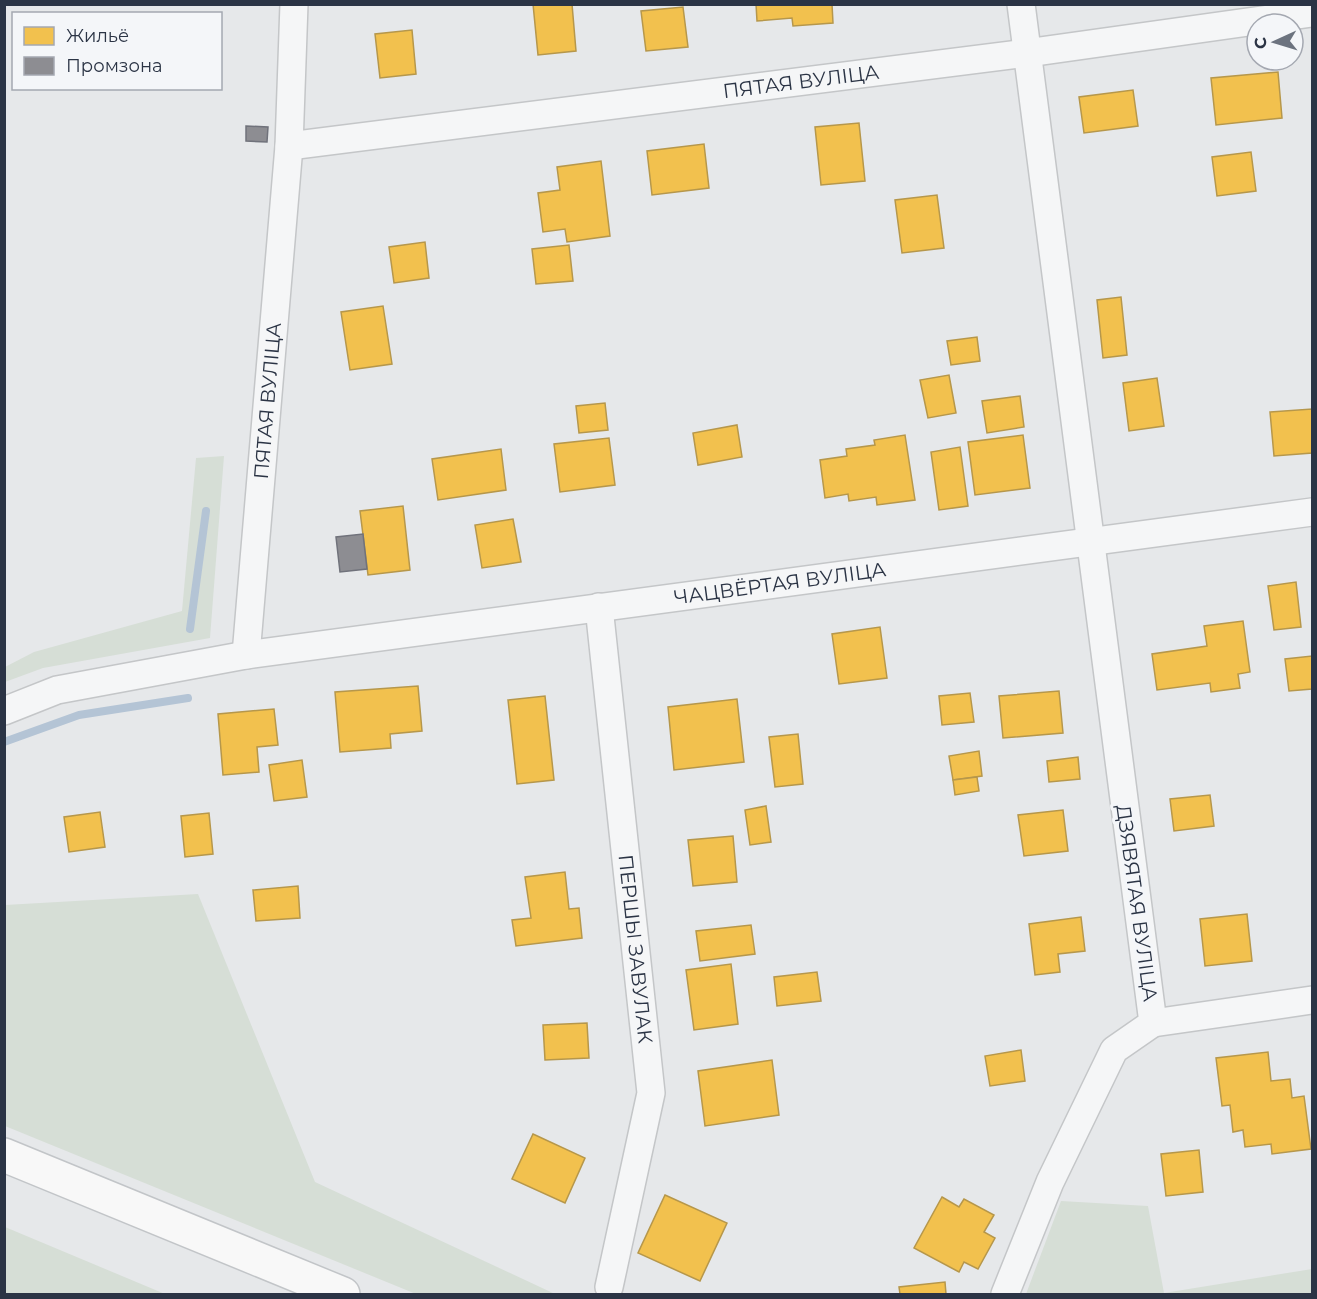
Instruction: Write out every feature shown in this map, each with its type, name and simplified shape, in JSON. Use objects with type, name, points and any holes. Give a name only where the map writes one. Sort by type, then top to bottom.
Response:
[{"type":"main road","points":[[4,1155],[343,1294]]},
{"type":"street","name":"ПЯТАЯ ВУЛІЦА","points":[[246,655],[289,146],[294,4]]},
{"type":"street","name":"ДЗЯВЯТАЯ ВУЛІЦА","points":[[1005,1294],[1050,1182],[1114,1050],[1153,1023],[1021,4]]},
{"type":"street","name":"ПЯТАЯ ВУЛІЦА","points":[[289,146],[1027,53],[1312,13]]},
{"type":"street","name":"ЧАЦВЁРТАЯ ВУЛІЦА","points":[[4,711],[57,690],[246,655],[1312,512]]},
{"type":"street","name":"ПЕРШЫ ЗАВУЛАК","points":[[599,607],[651,1093],[609,1287]]},
{"type":"street","points":[[1153,1023],[1312,1000]]},
{"type":"shaded area","points":[[224,456],[210,638],[43,668],[5,682],[5,667],[34,652],[182,611],[196,458]]},
{"type":"shaded area","points":[[198,894],[315,1182],[555,1294],[416,1294],[5,1126],[5,905]]},
{"type":"shaded area","points":[[1061,1201],[1148,1206],[1164,1293],[1312,1269],[1312,1294],[1026,1294]]},
{"type":"shaded area","points":[[5,1227],[165,1294],[5,1294]]},
{"type":"building: Жильё","points":[[533,4],[572,4],[576,51],[538,55]]},
{"type":"building: Жильё","points":[[756,4],[832,4],[833,23],[793,26],[792,18],[757,21]]},
{"type":"building: Жильё","points":[[683,7],[688,47],[646,51],[641,11]]},
{"type":"building: Жильё","points":[[412,30],[416,74],[380,78],[375,34]]},
{"type":"building: Жильё","points":[[1278,72],[1282,118],[1216,125],[1211,78]]},
{"type":"building: Жильё","points":[[1133,90],[1138,126],[1084,133],[1079,97]]},
{"type":"building: Жильё","points":[[859,123],[865,181],[821,185],[815,127]]},
{"type":"building: Жильё","points":[[704,144],[709,188],[652,195],[647,151]]},
{"type":"building: Жильё","points":[[1251,152],[1256,191],[1217,196],[1212,157]]},
{"type":"building: Жильё","points":[[601,161],[610,236],[567,242],[565,229],[543,232],[538,193],[560,190],[557,167]]},
{"type":"building: Жильё","points":[[937,195],[944,248],[902,253],[895,200]]},
{"type":"building: Жильё","points":[[425,242],[429,278],[394,283],[389,247]]},
{"type":"building: Жильё","points":[[569,245],[573,281],[536,284],[532,249]]},
{"type":"building: Жильё","points":[[1121,297],[1127,355],[1103,358],[1097,300]]},
{"type":"building: Жильё","points":[[383,306],[392,364],[350,370],[341,312]]},
{"type":"building: Жильё","points":[[977,337],[980,361],[951,365],[947,341]]},
{"type":"building: Жильё","points":[[949,375],[956,413],[928,418],[920,380]]},
{"type":"building: Жильё","points":[[1157,378],[1164,426],[1129,431],[1123,383]]},
{"type":"building: Жильё","points":[[1020,396],[1024,427],[987,433],[982,401]]},
{"type":"building: Жильё","points":[[605,403],[608,430],[579,433],[576,406]]},
{"type":"building: Жильё","points":[[1312,409],[1312,453],[1274,456],[1270,412]]},
{"type":"building: Жильё","points":[[737,425],[742,457],[698,465],[693,433]]},
{"type":"building: Жильё","points":[[905,435],[915,500],[877,505],[876,497],[849,501],[848,494],[825,498],[820,460],[847,456],[846,449],[875,445],[874,440]]},
{"type":"building: Жильё","points":[[1023,435],[1030,488],[975,495],[968,442]]},
{"type":"building: Жильё","points":[[609,438],[615,485],[560,492],[554,444]]},
{"type":"building: Жильё","points":[[960,447],[968,506],[939,510],[931,452]]},
{"type":"building: Жильё","points":[[501,449],[506,490],[438,500],[432,459]]},
{"type":"building: Жильё","points":[[403,506],[410,570],[368,575],[360,511]]},
{"type":"building: Жильё","points":[[513,519],[521,562],[482,568],[475,525]]},
{"type":"building: Жильё","points":[[1296,582],[1301,627],[1274,630],[1268,586]]},
{"type":"building: Жильё","points":[[1243,621],[1250,672],[1238,674],[1240,688],[1211,692],[1210,683],[1157,690],[1152,654],[1207,646],[1204,626]]},
{"type":"building: Жильё","points":[[880,627],[887,678],[839,684],[832,634]]},
{"type":"building: Жильё","points":[[1312,656],[1312,689],[1289,691],[1285,659]]},
{"type":"building: Жильё","points":[[418,686],[422,731],[390,734],[391,748],[340,752],[335,692]]},
{"type":"building: Жильё","points":[[1059,691],[1063,733],[1003,738],[999,696]]},
{"type":"building: Жильё","points":[[970,693],[974,722],[942,725],[939,696]]},
{"type":"building: Жильё","points":[[545,696],[554,780],[517,784],[508,700]]},
{"type":"building: Жильё","points":[[737,699],[744,762],[674,770],[668,707]]},
{"type":"building: Жильё","points":[[274,709],[278,745],[257,747],[259,772],[223,775],[218,714]]},
{"type":"building: Жильё","points":[[798,734],[803,784],[775,787],[769,737]]},
{"type":"building: Жильё","points":[[979,751],[982,776],[953,780],[949,756]]},
{"type":"building: Жильё","points":[[1078,757],[1080,779],[1049,782],[1047,761]]},
{"type":"building: Жильё","points":[[302,760],[307,797],[274,801],[269,765]]},
{"type":"building: Жильё","points":[[977,777],[979,791],[955,795],[953,780]]},
{"type":"building: Жильё","points":[[1210,795],[1214,826],[1174,831],[1170,799]]},
{"type":"building: Жильё","points":[[766,806],[771,842],[750,845],[745,810]]},
{"type":"building: Жильё","points":[[1063,810],[1068,851],[1024,856],[1018,815]]},
{"type":"building: Жильё","points":[[100,812],[105,847],[69,852],[64,817]]},
{"type":"building: Жильё","points":[[209,813],[213,854],[185,857],[181,816]]},
{"type":"building: Жильё","points":[[733,836],[737,882],[693,886],[688,840]]},
{"type":"building: Жильё","points":[[565,872],[569,909],[579,908],[582,938],[516,946],[512,920],[531,918],[525,877]]},
{"type":"building: Жильё","points":[[298,886],[300,918],[256,921],[253,890]]},
{"type":"building: Жильё","points":[[1247,914],[1252,961],[1205,966],[1200,919]]},
{"type":"building: Жильё","points":[[1081,917],[1085,951],[1058,954],[1060,972],[1035,975],[1029,924]]},
{"type":"building: Жильё","points":[[751,925],[755,954],[700,961],[696,931]]},
{"type":"building: Жильё","points":[[731,964],[738,1024],[694,1030],[686,970]]},
{"type":"building: Жильё","points":[[817,972],[821,1001],[777,1006],[774,977]]},
{"type":"building: Жильё","points":[[587,1023],[589,1058],[545,1060],[543,1025]]},
{"type":"building: Жильё","points":[[1021,1050],[1025,1081],[990,1086],[985,1056]]},
{"type":"building: Жильё","points":[[1268,1052],[1271,1081],[1290,1079],[1292,1098],[1304,1096],[1311,1149],[1272,1154],[1271,1144],[1245,1147],[1243,1130],[1233,1132],[1230,1105],[1222,1106],[1216,1058]]},
{"type":"building: Жильё","points":[[772,1060],[779,1115],[705,1126],[698,1071]]},
{"type":"building: Жильё","points":[[533,1134],[585,1158],[565,1203],[512,1179]]},
{"type":"building: Жильё","points":[[1199,1150],[1203,1192],[1166,1196],[1161,1154]]},
{"type":"building: Жильё","points":[[665,1195],[727,1223],[700,1281],[638,1253]]},
{"type":"building: Жильё","points":[[942,1197],[959,1207],[964,1199],[994,1215],[984,1232],[995,1238],[978,1269],[964,1262],[959,1272],[914,1248]]},
{"type":"building: Жильё","points":[[945,1282],[946,1294],[900,1294],[899,1287]]},
{"type":"building: Промзона","points":[[246,126],[268,127],[267,142],[246,141]]},
{"type":"building: Промзона","points":[[363,534],[367,569],[340,572],[336,537]]},
{"type":"waterway","points":[[190,629],[206,511]]},
{"type":"waterway","points":[[4,742],[79,715],[188,698]]}]
